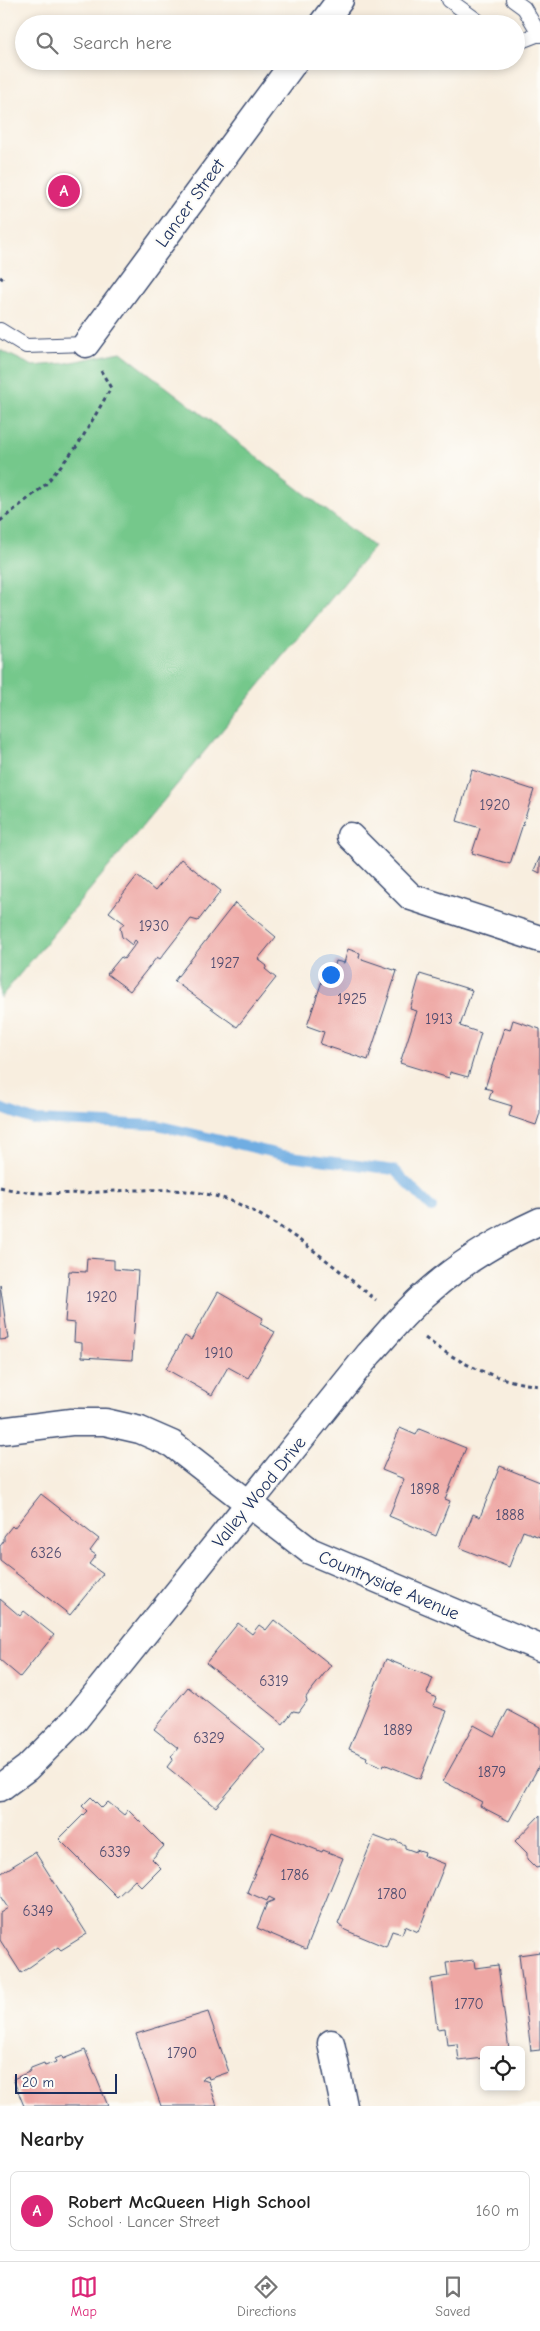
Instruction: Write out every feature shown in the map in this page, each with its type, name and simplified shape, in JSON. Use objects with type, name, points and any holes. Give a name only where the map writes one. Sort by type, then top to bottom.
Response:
[{"type":"street","points":[[329,15],[340,0]]},
{"type":"street","name":"Lancer Street","points":[[86,344],[288,70]]},
{"type":"street","points":[[350,836],[411,897],[540,939]]},
{"type":"street","name":"Valley Wood Drive","points":[[0,1788],[27,1768],[75,1720],[369,1354],[400,1320],[458,1268],[516,1232],[540,1222]]},
{"type":"street","name":"Countryside Avenue","points":[[0,1431],[70,1422],[105,1422],[140,1430],[172,1444],[310,1551],[331,1562],[540,1648]]},
{"type":"street","points":[[331,2043],[344,2106]]},
{"type":"lane","points":[[448,0],[469,15]]},
{"type":"lane","points":[[513,0],[524,8],[540,34],[525,40]]},
{"type":"lane","points":[[0,330],[26,346],[86,344]]},
{"type":"path","points":[[0,520],[50,479],[78,445],[111,388],[86,344]]},
{"type":"path","points":[[0,1187],[61,1194],[177,1190],[216,1196],[256,1212],[312,1250],[438,1348],[479,1371],[514,1383],[540,1386]]},
{"type":"green space","points":[[0,350],[33,366],[67,363],[121,352],[374,547],[0,998]]},
{"type":"building","points":[[472,770],[534,790],[510,864],[472,853],[480,828],[457,821]]},
{"type":"building","points":[[540,857],[540,873],[534,870]]},
{"type":"building","points":[[181,859],[221,891],[198,921],[191,919],[160,959],[157,957],[130,991],[107,974],[121,957],[124,959],[137,942],[135,940],[132,945],[122,937],[120,928],[124,923],[109,912],[137,876],[155,891]]},
{"type":"building","points":[[235,903],[276,937],[258,959],[267,966],[265,969],[276,978],[237,1027],[174,981]]},
{"type":"building","points":[[348,949],[360,953],[359,958],[397,971],[368,1060],[320,1044],[324,1032],[307,1026],[327,966],[334,969],[336,961],[344,963]]},
{"type":"building","points":[[420,974],[472,990],[460,1026],[481,1033],[468,1077],[450,1072],[449,1078],[400,1063],[417,1011],[410,1009]]},
{"type":"building","points":[[513,1020],[540,1029],[540,1113],[536,1125],[509,1116],[512,1106],[489,1099],[492,1090],[485,1088],[504,1028],[510,1030]]},
{"type":"building","points":[[87,1258],[114,1260],[114,1269],[138,1271],[132,1360],[82,1357],[82,1343],[74,1342],[75,1323],[65,1322],[69,1271],[86,1272]]},
{"type":"building","points":[[0,1284],[8,1339],[0,1340]]},
{"type":"building","points":[[218,1292],[263,1318],[260,1324],[275,1332],[248,1378],[228,1367],[212,1395],[166,1369],[185,1336],[191,1340]]},
{"type":"building","points":[[400,1428],[416,1435],[419,1429],[466,1448],[445,1499],[450,1501],[436,1536],[389,1516],[404,1479],[382,1470]]},
{"type":"building","points":[[500,1466],[540,1482],[540,1537],[523,1531],[509,1567],[460,1548],[473,1514],[480,1517]]},
{"type":"building","points":[[41,1494],[99,1539],[90,1551],[96,1555],[89,1564],[103,1574],[70,1615],[0,1561],[0,1546],[4,1541],[4,1536],[12,1526],[14,1528]]},
{"type":"building","points":[[0,1599],[20,1616],[24,1611],[54,1635],[20,1677],[0,1660]]},
{"type":"building","points":[[274,1620],[331,1665],[306,1697],[307,1701],[299,1712],[293,1711],[283,1724],[206,1663],[238,1623],[252,1634],[259,1625],[266,1630]]},
{"type":"building","points":[[386,1659],[433,1678],[427,1693],[436,1698],[433,1706],[447,1711],[420,1779],[384,1764],[383,1767],[366,1760],[367,1757],[349,1749]]},
{"type":"building","points":[[188,1687],[265,1749],[216,1807],[167,1767],[173,1759],[171,1757],[178,1748],[154,1729]]},
{"type":"building","points":[[508,1710],[540,1727],[540,1764],[509,1821],[480,1806],[482,1802],[443,1781],[474,1725],[494,1736]]},
{"type":"building","points":[[91,1797],[102,1808],[108,1802],[124,1815],[128,1810],[164,1846],[152,1859],[161,1868],[142,1887],[135,1880],[117,1897],[59,1839],[87,1811],[82,1806]]},
{"type":"building","points":[[540,1815],[540,1867],[536,1868],[527,1859],[527,1853],[515,1841]]},
{"type":"building","points":[[272,1832],[322,1852],[323,1850],[343,1858],[306,1949],[257,1928],[267,1903],[275,1900],[269,1897],[267,1901],[247,1892]]},
{"type":"building","points":[[374,1836],[390,1842],[394,1840],[405,1845],[405,1848],[425,1853],[424,1856],[445,1864],[418,1932],[405,1926],[402,1934],[392,1931],[386,1947],[345,1930],[338,1924]]},
{"type":"building","points":[[35,1852],[87,1934],[61,1950],[58,1947],[21,1973],[0,1940],[0,1913],[8,1908],[0,1896],[0,1874]]},
{"type":"building","points":[[540,1952],[540,2050],[531,2051],[519,1955]]},
{"type":"building","points":[[474,1960],[475,1968],[498,1965],[508,2046],[480,2046],[480,2058],[459,2061],[457,2044],[447,2045],[445,2028],[437,2029],[431,1979],[448,1976],[446,1963]]},
{"type":"building","points":[[208,2012],[229,2072],[209,2079],[208,2076],[201,2079],[209,2082],[217,2106],[161,2106],[136,2034]]},
{"type":"building","points":[[85,2050],[108,2106],[24,2106],[13,2079],[29,2072],[31,2068],[44,2063],[45,2066],[56,2062],[55,2059],[62,2056],[63,2059]]},
{"type":"waterway","points":[[0,1108],[33,1120],[157,1125],[283,1155],[394,1170],[432,1208]]},
{"type":"place","name":"Robert McQueen High School","points":[[64,191]]}]
